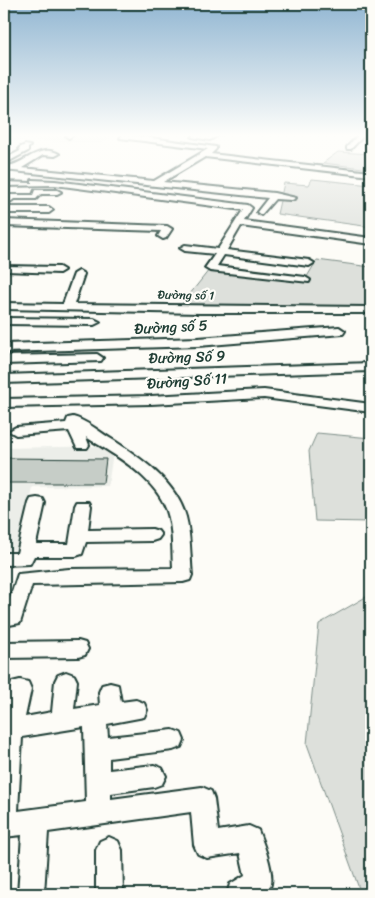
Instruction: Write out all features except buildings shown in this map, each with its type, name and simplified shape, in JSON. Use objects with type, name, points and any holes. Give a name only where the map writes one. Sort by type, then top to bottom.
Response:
[{"type":"street","points":[[4,188],[34,186],[43,176]]},
{"type":"street","points":[[81,176],[292,198]]},
{"type":"street","points":[[156,183],[168,176]]},
{"type":"street","points":[[101,190],[118,179]]},
{"type":"street","points":[[4,184],[101,190],[248,208],[210,268],[305,280]]},
{"type":"street","points":[[6,201],[11,197],[36,197],[38,192],[68,193]]},
{"type":"street","points":[[261,212],[274,195]]},
{"type":"street","points":[[6,201],[42,200]]},
{"type":"street","points":[[4,210],[49,210]]},
{"type":"street","points":[[75,228],[88,213]]},
{"type":"street","points":[[4,218],[24,218]]},
{"type":"street","points":[[4,223],[75,228],[104,226],[167,229],[163,236]]},
{"type":"street","points":[[239,223],[371,241]]},
{"type":"street","points":[[99,235],[104,226]]},
{"type":"street","points":[[125,238],[131,227]]},
{"type":"street","points":[[185,248],[309,263]]},
{"type":"street","points":[[5,267],[59,270]]},
{"type":"street","points":[[67,307],[78,274]]},
{"type":"street","name":"Đường số 1","points":[[4,306],[368,310]]},
{"type":"street","points":[[4,321],[94,322]]},
{"type":"street","name":"Đường số 5","points":[[4,348],[198,342],[339,331]]},
{"type":"street","points":[[4,360],[97,358]]},
{"type":"street","name":"Đường Số 9","points":[[4,379],[371,367]]},
{"type":"street","name":"Đường Số 11","points":[[4,403],[264,394],[371,408]]},
{"type":"street","points":[[73,402],[74,424],[82,445]]},
{"type":"street","points":[[4,618],[13,618],[25,579],[78,576],[183,575],[176,510],[166,490],[148,472],[74,424],[57,429],[16,430]]},
{"type":"street","points":[[4,559],[24,559],[37,503]]},
{"type":"street","points":[[26,550],[76,550],[83,506]]},
{"type":"street","points":[[79,536],[152,535]]},
{"type":"street","points":[[4,650],[78,649]]},
{"type":"street","points":[[62,720],[66,680]]},
{"type":"street","points":[[20,690],[7,729],[4,825],[202,799],[207,845],[249,839],[260,881],[240,894]]},
{"type":"street","points":[[99,812],[97,749],[105,707]]},
{"type":"street","points":[[7,729],[62,720],[105,707],[136,710]]},
{"type":"street","points":[[97,749],[173,740]]},
{"type":"street","points":[[98,783],[154,776]]},
{"type":"street","points":[[31,894],[36,821]]},
{"type":"street","points":[[109,850],[110,894]]},
{"type":"shaded area","points":[[312,179],[371,185],[371,227],[277,214],[284,183],[309,185]]},
{"type":"shaded area","points":[[317,260],[371,267],[371,310],[178,309],[209,270],[305,280]]},
{"type":"shaded area","points":[[317,433],[371,438],[371,522],[315,521],[309,451]]},
{"type":"shaded area","points":[[114,446],[108,486],[32,487],[19,550],[4,550],[4,448]]},
{"type":"shaded area","points":[[371,594],[371,894],[361,894],[307,744],[319,624]]}]
